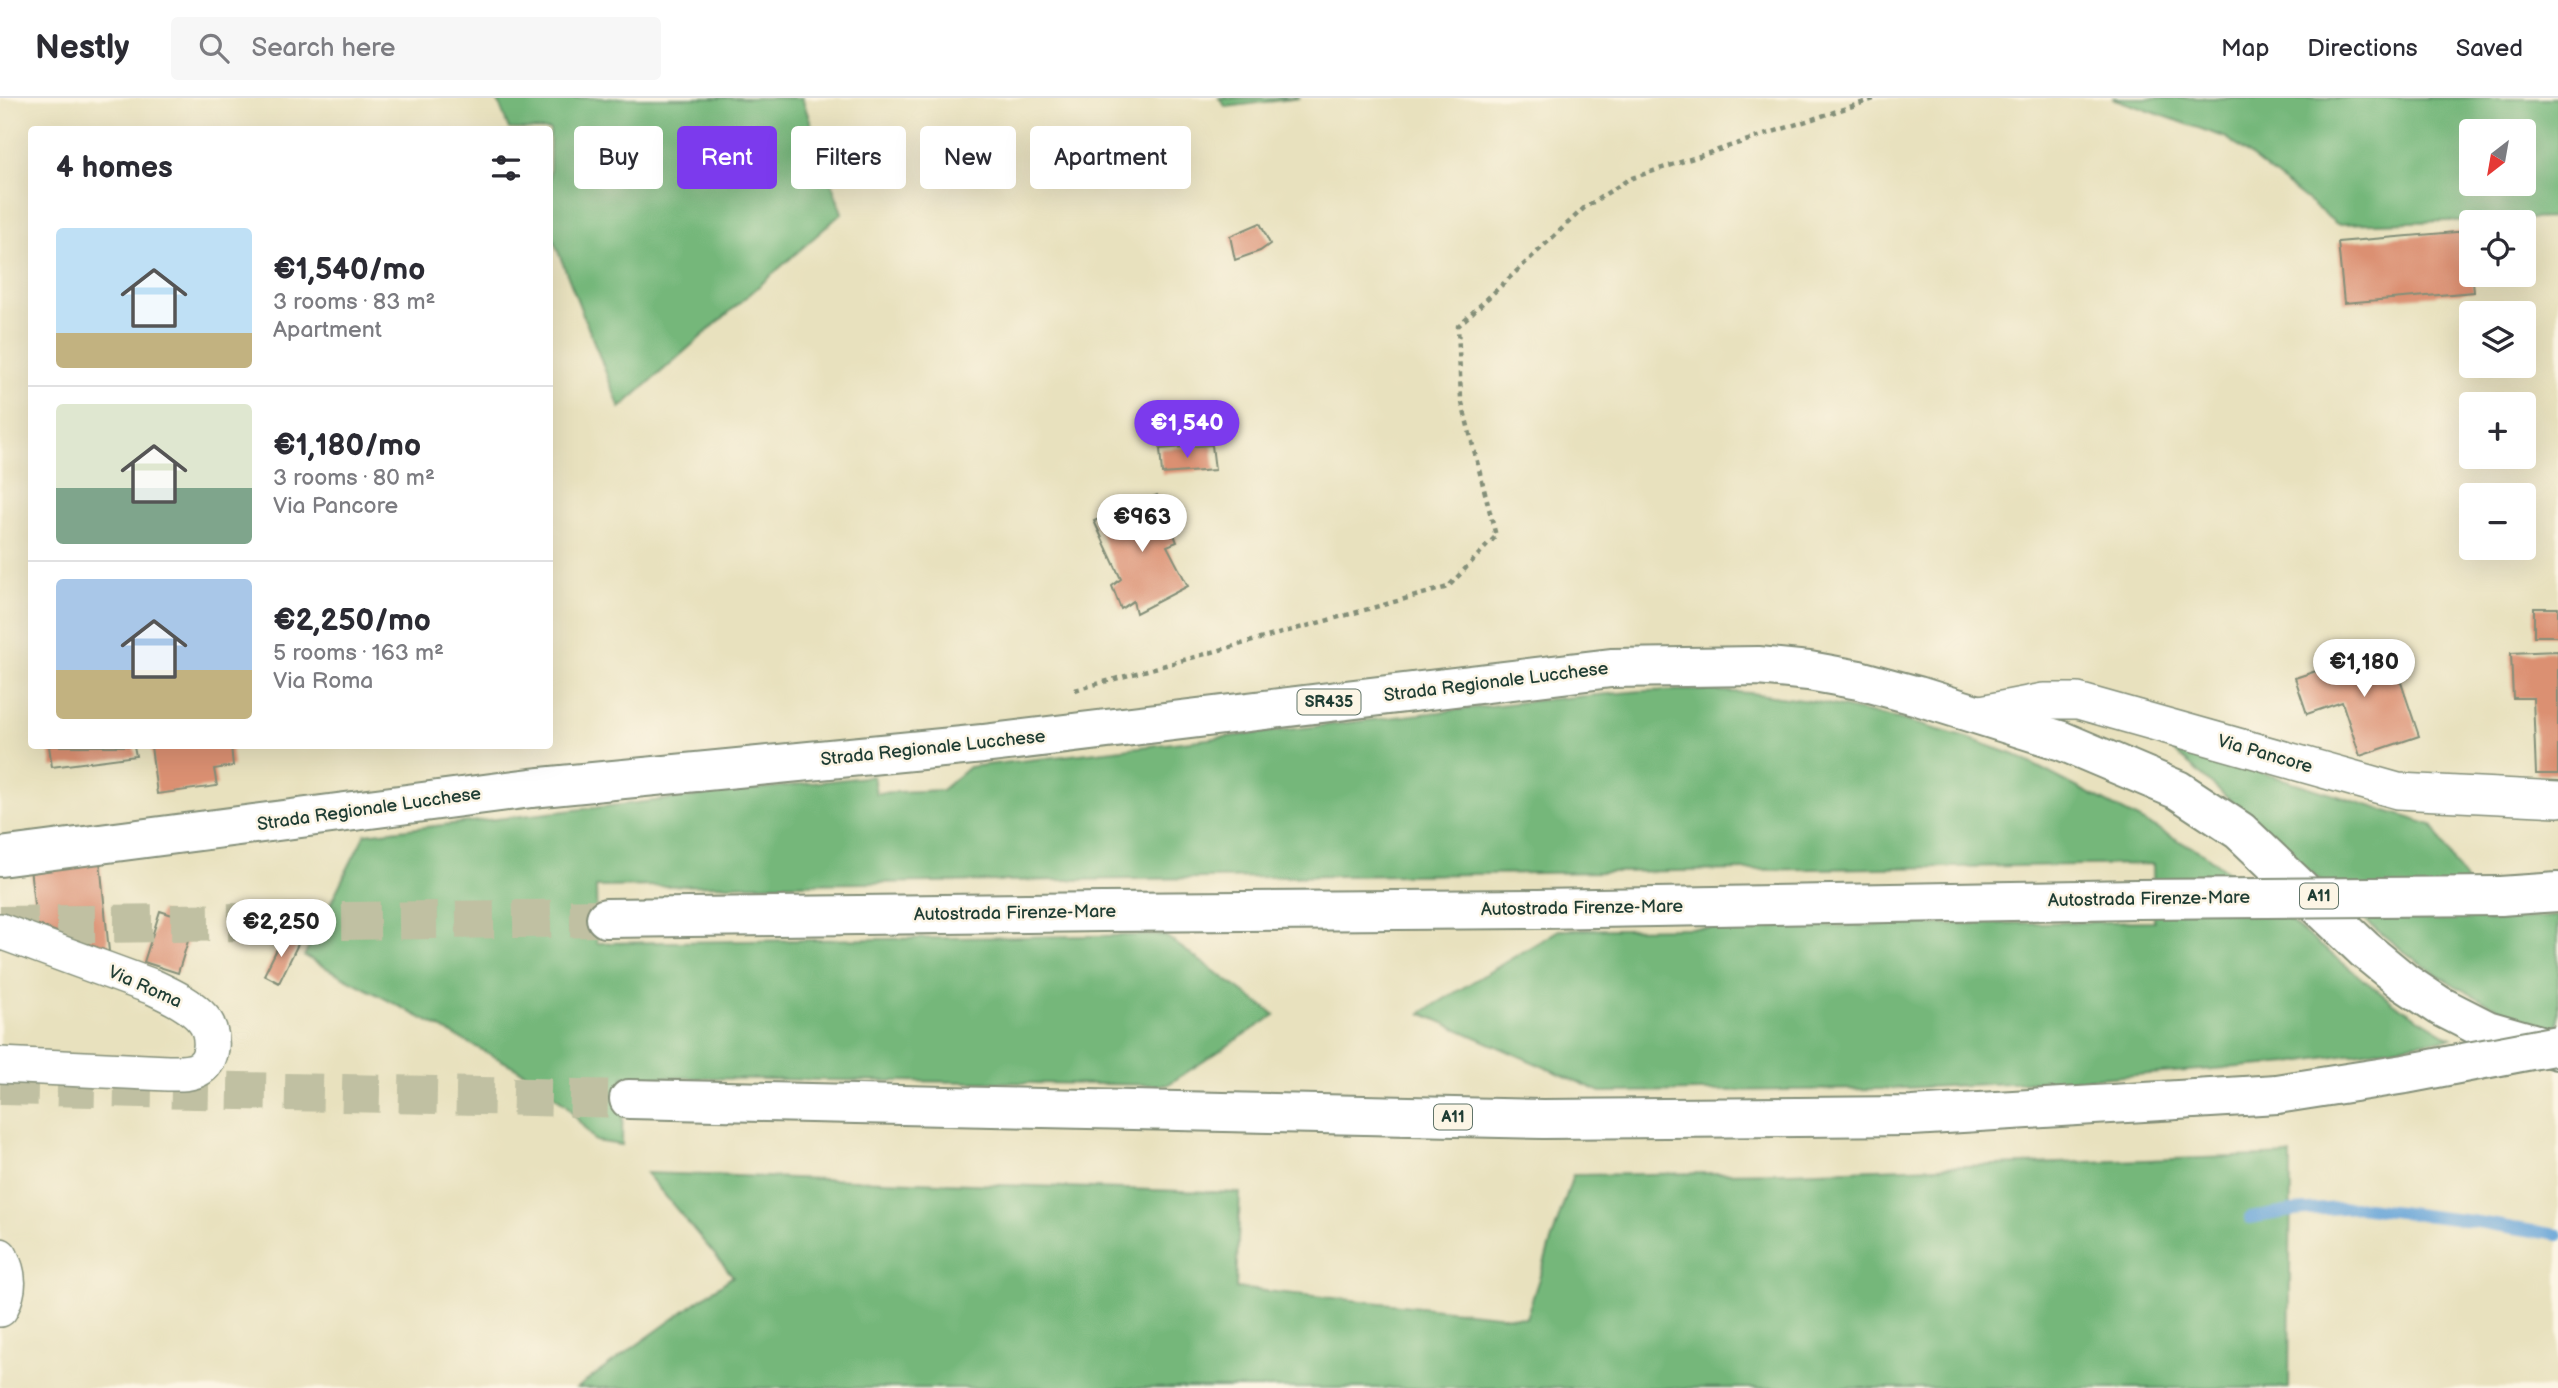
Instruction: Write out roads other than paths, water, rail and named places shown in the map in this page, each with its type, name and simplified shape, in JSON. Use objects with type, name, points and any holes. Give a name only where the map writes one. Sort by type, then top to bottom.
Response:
[{"type":"main road","name":"Strada Regionale Lucchese","points":[[0,857],[531,788],[983,744],[1611,668],[1758,666],[1859,680],[1976,714],[2062,741],[2178,790],[2240,831],[2365,950],[2404,982],[2440,1006],[2487,1030],[2558,1051]]},
{"type":"main road","name":"Autostrada Firenze-Mare","points":[[606,918],[1537,909],[2500,896],[2558,892]]},
{"type":"main road","name":"A11","points":[[629,1099],[1570,1119],[1912,1116],[2277,1094],[2406,1074],[2558,1045]]},
{"type":"street","name":"Via Pancore","points":[[1976,714],[2044,701],[2078,701],[2398,791],[2558,799]]},
{"type":"street","name":"Via Roma","points":[[0,931],[153,986],[198,1013],[206,1022],[212,1043],[202,1067],[192,1072],[0,1065]]},
{"type":"street","points":[[0,1256],[8,1274],[8,1288],[0,1309]]},
{"type":"waterway","points":[[2250,1218],[2292,1211],[2358,1207],[2558,1235]]},
{"type":"tunnel","points":[[0,925],[606,918]]},
{"type":"tunnel","points":[[0,1086],[629,1099]]}]
